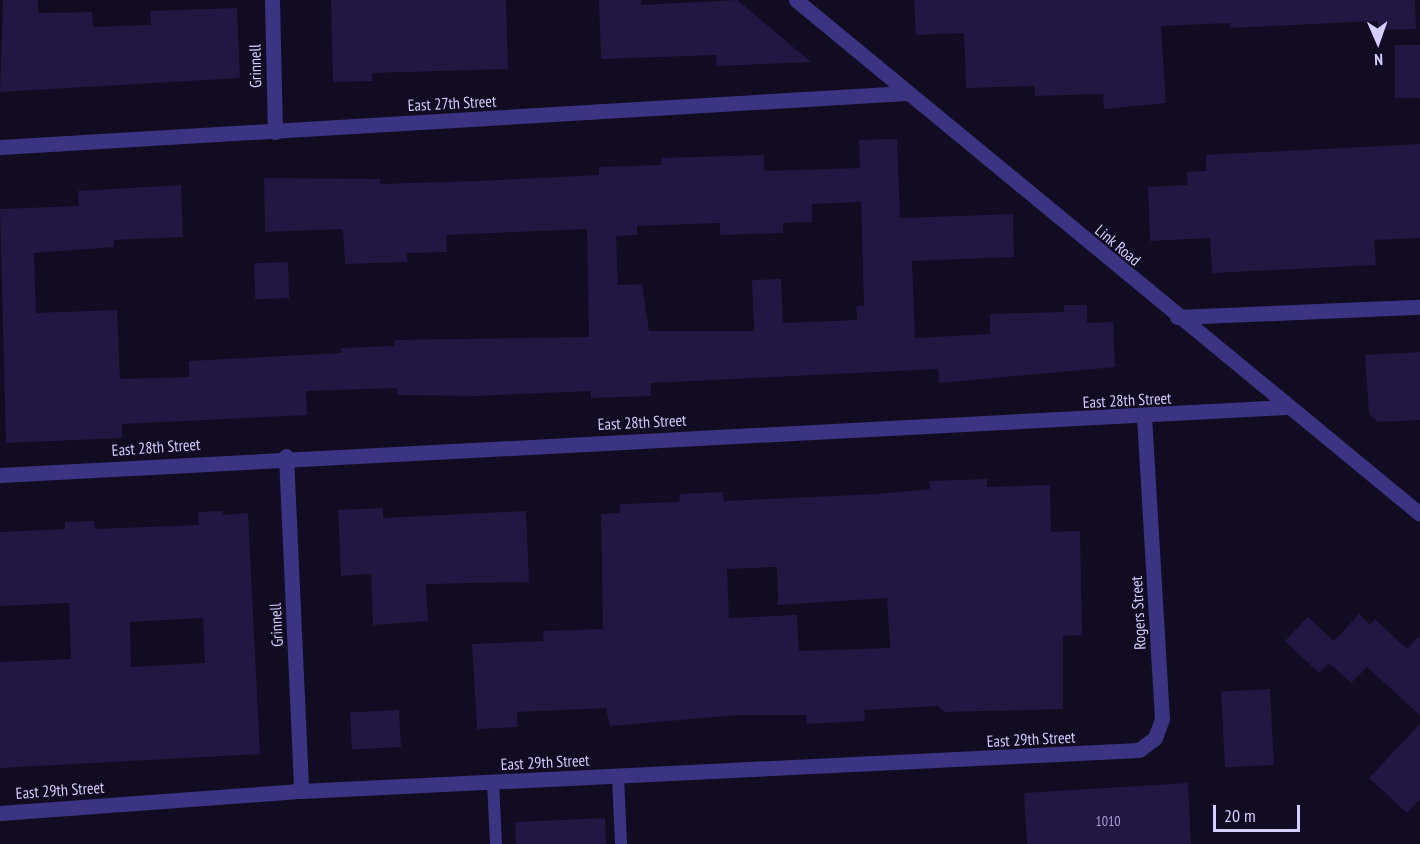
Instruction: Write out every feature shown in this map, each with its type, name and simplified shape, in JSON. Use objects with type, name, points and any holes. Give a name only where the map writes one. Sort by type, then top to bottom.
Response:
[{"type":"street","name":"Grinnell","points":[[272,0],[275,132]]},
{"type":"street","name":"Link Road","points":[[796,0],[1286,407],[1420,514]]},
{"type":"street","name":"East 27th Street","points":[[0,147],[906,93]]},
{"type":"street","points":[[1177,317],[1420,307]]},
{"type":"street","name":"East 28th Street","points":[[0,475],[286,456],[1144,417],[1286,407]]},
{"type":"street","name":"Rogers Street","points":[[1092,754],[1140,750],[1155,738],[1162,719],[1144,417]]},
{"type":"street","name":"Grinnell","points":[[286,456],[301,792]]},
{"type":"street","name":"East 29th Street","points":[[0,813],[301,792],[1092,754]]},
{"type":"lane","points":[[618,777],[621,844]]},
{"type":"lane","points":[[493,782],[496,844]]},
{"type":"building","points":[[3,0],[38,0],[38,13],[92,12],[93,27],[151,25],[150,11],[237,8],[240,78],[0,92]]},
{"type":"building","points":[[331,0],[506,0],[508,69],[372,73],[372,81],[333,82]]},
{"type":"building","points":[[599,0],[641,0],[641,5],[737,0],[811,62],[717,66],[716,55],[601,59]]},
{"type":"building","points":[[914,0],[1415,0],[1416,29],[1378,30],[1378,21],[1230,28],[1230,23],[1161,26],[1166,103],[1104,109],[1103,94],[1035,96],[1035,86],[966,88],[964,33],[916,35]]},
{"type":"building","points":[[1395,45],[1420,45],[1420,98],[1395,98]]},
{"type":"building","points":[[897,139],[900,218],[1013,214],[1014,257],[912,261],[915,338],[990,334],[990,314],[1064,312],[1064,305],[1087,305],[1087,323],[1113,322],[1115,367],[939,383],[938,369],[651,383],[651,396],[591,398],[591,391],[475,396],[397,395],[397,388],[306,391],[307,415],[122,424],[122,438],[6,443],[0,209],[79,206],[78,191],[181,185],[183,237],[114,240],[114,247],[34,253],[36,313],[117,310],[120,379],[189,377],[189,361],[341,353],[341,348],[395,346],[395,340],[589,337],[587,229],[446,235],[447,252],[406,253],[408,262],[345,264],[343,229],[265,232],[264,178],[380,179],[380,184],[477,181],[599,175],[599,167],[661,165],[661,158],[764,155],[764,171],[860,168],[859,140]],"holes":[[[861,202],[864,306],[856,306],[857,320],[783,323],[781,279],[752,280],[754,331],[649,331],[642,284],[618,285],[616,236],[637,235],[637,226],[720,223],[720,235],[783,233],[783,223],[812,222],[812,204]]]},
{"type":"building","points":[[1420,144],[1420,238],[1374,240],[1376,265],[1212,273],[1210,238],[1150,241],[1148,187],[1188,185],[1187,172],[1206,171],[1206,155]]},
{"type":"building","points":[[288,262],[289,298],[255,299],[254,263]]},
{"type":"building","points":[[1420,352],[1420,420],[1378,422],[1369,414],[1365,355]]},
{"type":"building","points":[[987,479],[987,487],[1050,485],[1051,532],[1080,531],[1082,635],[1063,636],[1063,709],[944,712],[938,706],[864,710],[865,721],[807,724],[806,715],[739,715],[610,726],[606,708],[517,712],[518,727],[477,729],[472,644],[544,641],[543,631],[603,629],[601,514],[620,513],[620,504],[680,502],[679,494],[723,492],[724,501],[878,494],[930,489],[929,481]],"holes":[[[777,567],[778,605],[887,598],[890,648],[799,651],[797,615],[729,618],[727,569]]]},
{"type":"building","points":[[383,508],[383,518],[526,511],[529,582],[426,584],[428,621],[373,625],[371,574],[341,576],[338,510]]},
{"type":"building","points":[[222,511],[223,515],[248,513],[260,754],[0,768],[0,662],[71,659],[69,603],[0,606],[0,532],[65,529],[65,522],[94,521],[95,529],[199,525],[198,512]],"holes":[[[203,618],[205,663],[131,667],[130,622]]]},
{"type":"building","points":[[1359,614],[1370,625],[1375,619],[1407,649],[1420,635],[1420,715],[1367,667],[1351,683],[1329,663],[1319,673],[1285,641],[1308,617],[1334,641]]},
{"type":"building","points":[[1270,689],[1274,765],[1225,767],[1221,692]]},
{"type":"building","points":[[399,710],[401,747],[352,750],[350,713]]},
{"type":"building","points":[[1420,724],[1420,799],[1407,813],[1369,778]]},
{"type":"building","points":[[1188,783],[1191,844],[1027,844],[1024,793]]},
{"type":"building","points":[[605,818],[606,844],[516,844],[515,822]]}]
